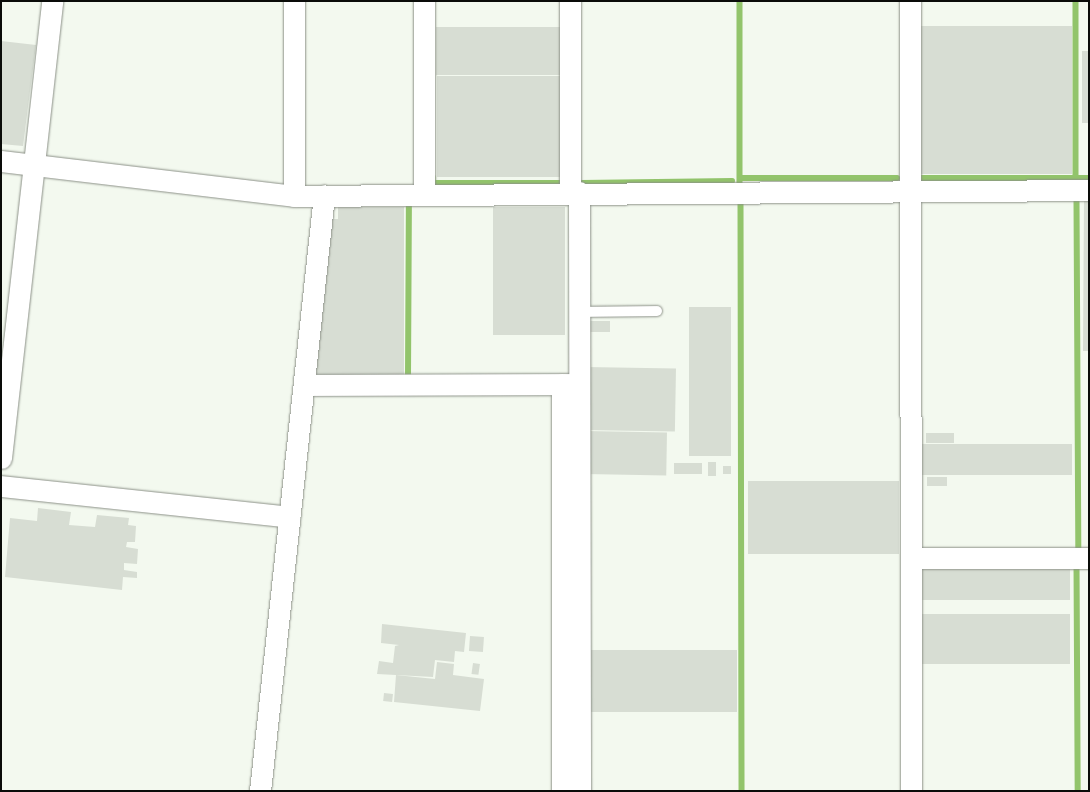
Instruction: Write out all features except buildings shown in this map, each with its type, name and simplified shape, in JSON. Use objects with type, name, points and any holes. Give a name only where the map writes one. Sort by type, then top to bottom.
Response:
[{"type":"street","points":[[1,333],[18,163],[52,1]]},
{"type":"street","points":[[424,1],[424,194]]},
{"type":"street","points":[[562,791],[571,384],[579,312],[574,192],[570,1]]},
{"type":"street","points":[[910,1],[911,791]]},
{"type":"street","points":[[289,2],[294,196]]},
{"type":"street","points":[[18,163],[294,196],[574,192],[1089,190]]},
{"type":"street","points":[[1,458],[18,163]]},
{"type":"street","points":[[260,791],[324,195]]},
{"type":"street","points":[[304,385],[571,384]]},
{"type":"street","points":[[571,384],[580,791]]},
{"type":"street","points":[[1,486],[289,517]]},
{"type":"street","points":[[911,558],[1089,558]]},
{"type":"lane","points":[[579,312],[657,312]]},
{"type":"waterway","points":[[740,1],[740,184]]},
{"type":"waterway","points":[[1076,1],[1076,178]]},
{"type":"waterway","points":[[433,177],[433,183],[564,183]]},
{"type":"waterway","points":[[740,178],[897,178]]},
{"type":"waterway","points":[[917,178],[1089,178]]},
{"type":"waterway","points":[[582,183],[732,181]]},
{"type":"waterway","points":[[741,199],[742,791]]},
{"type":"waterway","points":[[1077,200],[1079,552]]},
{"type":"waterway","points":[[408,376],[409,204]]},
{"type":"waterway","points":[[1077,564],[1078,791]]}]
